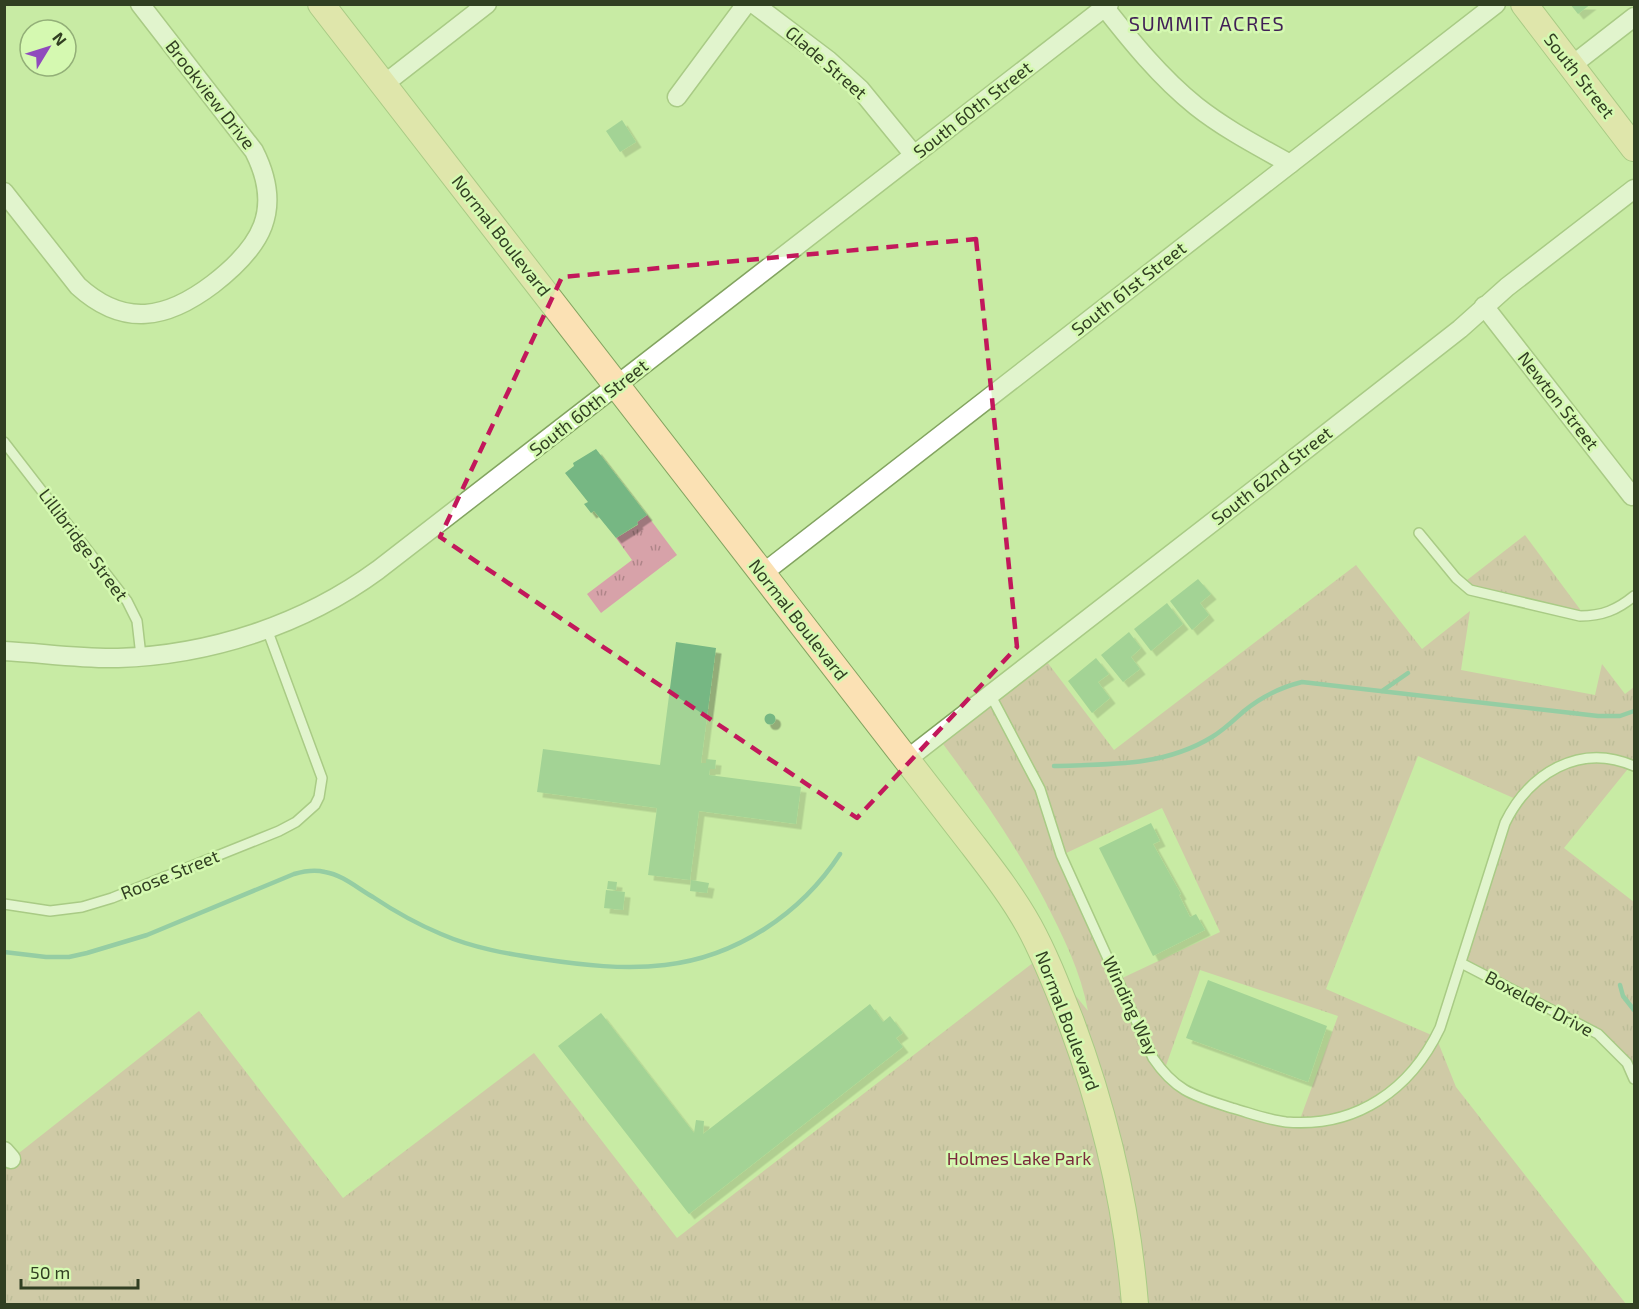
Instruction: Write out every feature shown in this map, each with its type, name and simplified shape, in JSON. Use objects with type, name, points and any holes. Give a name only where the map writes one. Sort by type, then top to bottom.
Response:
[{"type":"main road","name":"Normal Boulevard","points":[[321,4],[1006,888],[1029,925],[1056,982],[1091,1080],[1115,1167],[1129,1249],[1135,1305]]},
{"type":"main road","name":"South Street","points":[[1524,4],[1635,148]]},
{"type":"street","name":"Brookview Drive","points":[[4,192],[78,286],[106,306],[124,312],[159,313],[177,308],[195,298],[246,256],[254,244],[266,212],[265,178],[254,151],[140,4]]},
{"type":"street","points":[[383,85],[487,4]]},
{"type":"street","points":[[677,97],[746,4]]},
{"type":"street","name":"Glade Street","points":[[754,4],[828,60],[860,89],[914,155]]},
{"type":"street","name":"South 61st Street","points":[[762,574],[1496,4]]},
{"type":"street","points":[[1105,6],[1140,51],[1196,106],[1228,129],[1290,164]]},
{"type":"street","name":"South 60th Street","points":[[4,651],[93,657],[141,656],[203,647],[267,629],[307,612],[362,582],[1105,6]]},
{"type":"street","points":[[1571,66],[1635,17]]},
{"type":"street","name":"South 62nd Street","points":[[906,760],[1460,329],[1484,306],[1635,189]]},
{"type":"street","name":"Newton Street","points":[[1484,306],[1632,496]]},
{"type":"lane","name":"Lillibridge Street","points":[[4,442],[127,601],[137,621],[141,656]]},
{"type":"lane","points":[[1419,533],[1456,578],[1470,590],[1580,616],[1595,616],[1609,612],[1635,596]]},
{"type":"lane","name":"Roose Street","points":[[4,904],[50,911],[98,903],[279,831],[310,811],[320,797],[322,778],[267,629]]},
{"type":"lane","name":"Winding Way","points":[[990,694],[1040,789],[1061,855],[1153,1058],[1163,1074],[1177,1086],[1203,1098],[1262,1117],[1286,1122],[1319,1121],[1359,1110],[1381,1099],[1401,1084],[1418,1066],[1440,1028],[1505,824],[1514,806],[1526,790],[1541,777],[1572,762],[1592,759],[1611,760],[1635,766]]},
{"type":"lane","name":"Boxelder Drive","points":[[1461,963],[1598,1034],[1627,1063],[1635,1079]]},
{"type":"highlighted area","points":[[976,239],[1017,647],[857,818],[440,537],[562,277]]},
{"type":"green space","points":[[647,515],[677,555],[601,613],[587,594],[632,560],[616,538],[638,525],[637,522]]},
{"type":"green space","points":[[1525,535],[1585,616],[1462,584]]},
{"type":"green space","name":"Holmes Lake Park","points":[[1356,565],[1422,649],[1470,611],[1461,670],[1595,695],[1602,664],[1625,694],[1634,687],[1634,766],[1631,765],[1564,848],[1634,902],[1634,1079],[1613,1047],[1461,963],[1518,800],[1418,756],[1326,989],[1436,1037],[1456,1087],[1626,1304],[5,1304],[5,1164],[199,1011],[343,1198],[534,1053],[677,1238],[1043,955],[1088,1011],[1071,954],[1033,879],[994,816],[937,736],[1041,654],[1114,750]],"holes":[[[1162,808],[1220,932],[1118,980],[1062,855]],[[1200,970],[1338,1016],[1299,1122],[1262,1117],[1177,1086],[1163,1074]]]},
{"type":"building","points":[[1570,4],[1591,4],[1578,14]]},
{"type":"building","points":[[622,120],[636,142],[620,152],[606,131]]},
{"type":"building","points":[[596,449],[647,515],[637,522],[638,524],[616,538],[594,511],[591,513],[584,504],[588,502],[565,473],[574,466],[573,463]]},
{"type":"building","points":[[1198,579],[1211,594],[1200,603],[1209,615],[1192,630],[1170,601]]},
{"type":"building","points":[[1167,603],[1183,624],[1151,651],[1134,629]]},
{"type":"building","points":[[1129,632],[1141,648],[1131,657],[1140,669],[1123,682],[1101,655]]},
{"type":"building","points":[[676,642],[716,648],[701,763],[706,763],[706,759],[716,760],[715,769],[710,769],[709,775],[801,787],[796,824],[699,811],[690,880],[648,875],[657,808],[537,792],[543,749],[660,765]]},
{"type":"building","points":[[1096,658],[1109,674],[1098,682],[1110,698],[1092,713],[1068,681]]},
{"type":"building","points":[[770,713],[776,719],[770,725],[764,719]]},
{"type":"building","points":[[1151,823],[1160,841],[1153,844],[1181,894],[1179,895],[1190,917],[1196,914],[1205,930],[1153,956],[1099,848]]},
{"type":"building","points":[[691,880],[709,883],[707,893],[690,891]]},
{"type":"building","points":[[608,881],[617,882],[616,890],[607,889]]},
{"type":"building","points":[[606,890],[625,892],[623,910],[604,908]]},
{"type":"building","points":[[1208,980],[1327,1026],[1308,1082],[1186,1038]]},
{"type":"building","points":[[870,1004],[883,1022],[890,1016],[903,1033],[896,1038],[903,1047],[689,1214],[558,1046],[601,1013],[694,1133],[696,1120],[704,1121],[703,1134]]},
{"type":"waterway","points":[[1382,691],[1408,673]]},
{"type":"waterway","points":[[1054,766],[1115,764],[1174,754],[1193,747],[1216,734],[1265,697],[1302,682],[1598,716],[1620,716],[1634,711]]},
{"type":"waterway","points":[[4,952],[46,957],[69,957],[87,953],[147,935],[294,874],[321,871],[350,882],[414,922],[478,947],[588,965],[619,967],[665,965],[717,953],[764,929],[806,896],[840,854]]},
{"type":"waterway","points":[[1620,985],[1623,996],[1634,1010]]},
{"type":"district","name":"SUMMIT ACRES","points":[[1207,24]]}]
